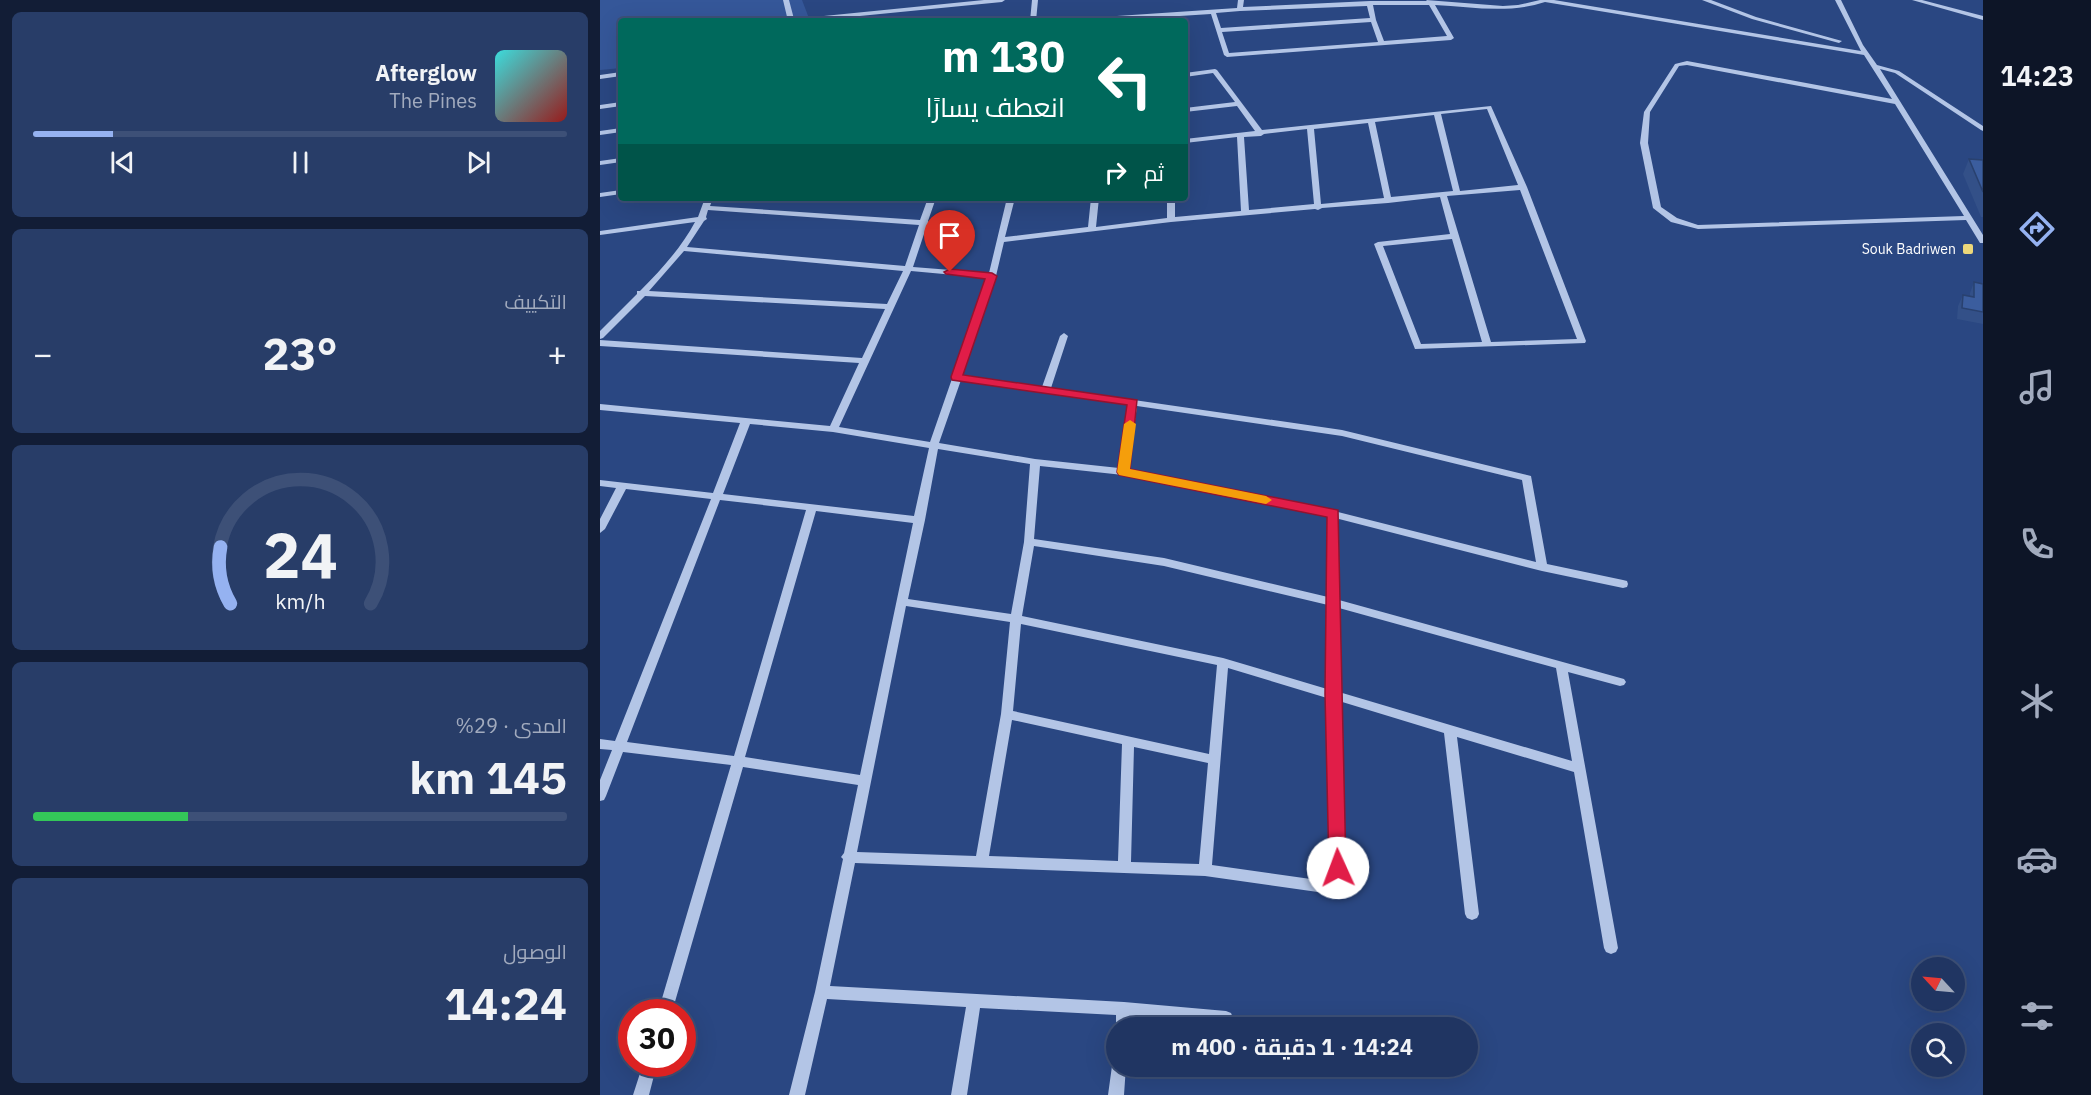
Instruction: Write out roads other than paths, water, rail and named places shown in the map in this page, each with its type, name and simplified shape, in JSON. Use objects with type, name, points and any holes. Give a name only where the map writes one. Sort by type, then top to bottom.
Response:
[{"type":"street","points":[[786,0],[790,18]]},
{"type":"street","points":[[821,18],[1002,0]]},
{"type":"street","points":[[1033,18],[1035,0]]},
{"type":"street","points":[[1240,9],[1241,0]]},
{"type":"street","points":[[1155,18],[1240,9],[1370,3],[1430,2],[1496,8],[1544,0],[1864,53]]},
{"type":"street","points":[[1705,0],[1801,32],[1860,45]]},
{"type":"street","points":[[1838,0],[1864,53],[1875,66],[1983,240]]},
{"type":"street","points":[[1915,0],[1983,18]]},
{"type":"street","points":[[1213,12],[1227,55],[1451,38],[1430,2]]},
{"type":"street","points":[[1370,3],[1373,20],[1382,44]]},
{"type":"street","points":[[1219,30],[1373,20]]},
{"type":"street","points":[[1896,102],[1687,63],[1677,65],[1647,112],[1644,143],[1658,208],[1674,219],[1698,227],[1968,218]]},
{"type":"street","points":[[1875,66],[1895,70],[1983,129]]},
{"type":"street","points":[[1188,75],[1215,71],[1262,134]]},
{"type":"street","points":[[600,77],[618,75]]},
{"type":"street","points":[[600,107],[618,104]]},
{"type":"street","points":[[1188,110],[1239,104]]},
{"type":"street","points":[[1188,141],[1488,107],[1523,187],[1582,341],[1418,347],[1378,244],[1454,236]]},
{"type":"street","points":[[1437,112],[1457,194]]},
{"type":"street","points":[[1371,121],[1388,201]]},
{"type":"street","points":[[1310,128],[1318,208]]},
{"type":"street","points":[[600,133],[618,130]]},
{"type":"street","points":[[1240,136],[1245,214]]},
{"type":"street","points":[[600,163],[618,160]]},
{"type":"street","points":[[1002,240],[1171,220],[1523,187]]},
{"type":"street","points":[[600,195],[618,192]]},
{"type":"street","points":[[1443,196],[1487,344]]},
{"type":"street","points":[[600,336],[683,249],[703,219],[708,201]]},
{"type":"street","points":[[833,429],[908,268],[931,201]]},
{"type":"street","points":[[797,1095],[822,992],[863,781],[903,602],[934,445],[992,276],[1010,201]]},
{"type":"street","points":[[1092,229],[1095,201]]},
{"type":"street","points":[[1171,201],[1171,220]]},
{"type":"street","points":[[707,208],[925,223]]},
{"type":"street","points":[[600,233],[703,219]]},
{"type":"street","points":[[683,249],[992,276]]},
{"type":"street","points":[[640,293],[890,307]]},
{"type":"street","points":[[1046,389],[1064,336]]},
{"type":"street","points":[[600,343],[866,361]]},
{"type":"street","points":[[956,377],[1342,433],[1527,478],[1542,567]]},
{"type":"street","points":[[1123,472],[1133,402]]},
{"type":"street","points":[[600,407],[833,429],[1035,462],[1123,472],[1334,513],[1542,567],[1623,584]]},
{"type":"street","points":[[600,796],[746,421]]},
{"type":"street","points":[[982,861],[1007,714],[1016,619],[1029,542],[1035,462]]},
{"type":"street","points":[[600,483],[920,520]]},
{"type":"street","points":[[600,529],[623,485]]},
{"type":"street","points":[[669,999],[812,508]]},
{"type":"street","points":[[848,857],[1125,865],[1204,870],[1338,890],[1333,694],[1334,513]]},
{"type":"street","points":[[1029,542],[1164,562],[1333,602],[1620,682]]},
{"type":"street","points":[[903,602],[1016,619],[1223,662],[1578,768]]},
{"type":"street","points":[[1204,870],[1223,662]]},
{"type":"street","points":[[1561,666],[1611,948]]},
{"type":"street","points":[[1007,714],[1215,760]]},
{"type":"street","points":[[1450,730],[1472,914]]},
{"type":"street","points":[[1125,865],[1128,741]]},
{"type":"street","points":[[600,744],[737,761],[863,781]]},
{"type":"street","points":[[822,992],[1124,1009],[1215,1017]]},
{"type":"street","points":[[959,1095],[974,1000]]},
{"type":"street","points":[[1123,1017],[1124,1009]]},
{"type":"street","points":[[641,1095],[646,1077]]},
{"type":"street","points":[[1116,1095],[1118,1077]]},
{"type":"place","name":"Souk Badriwen","points":[[1968,249]]}]
